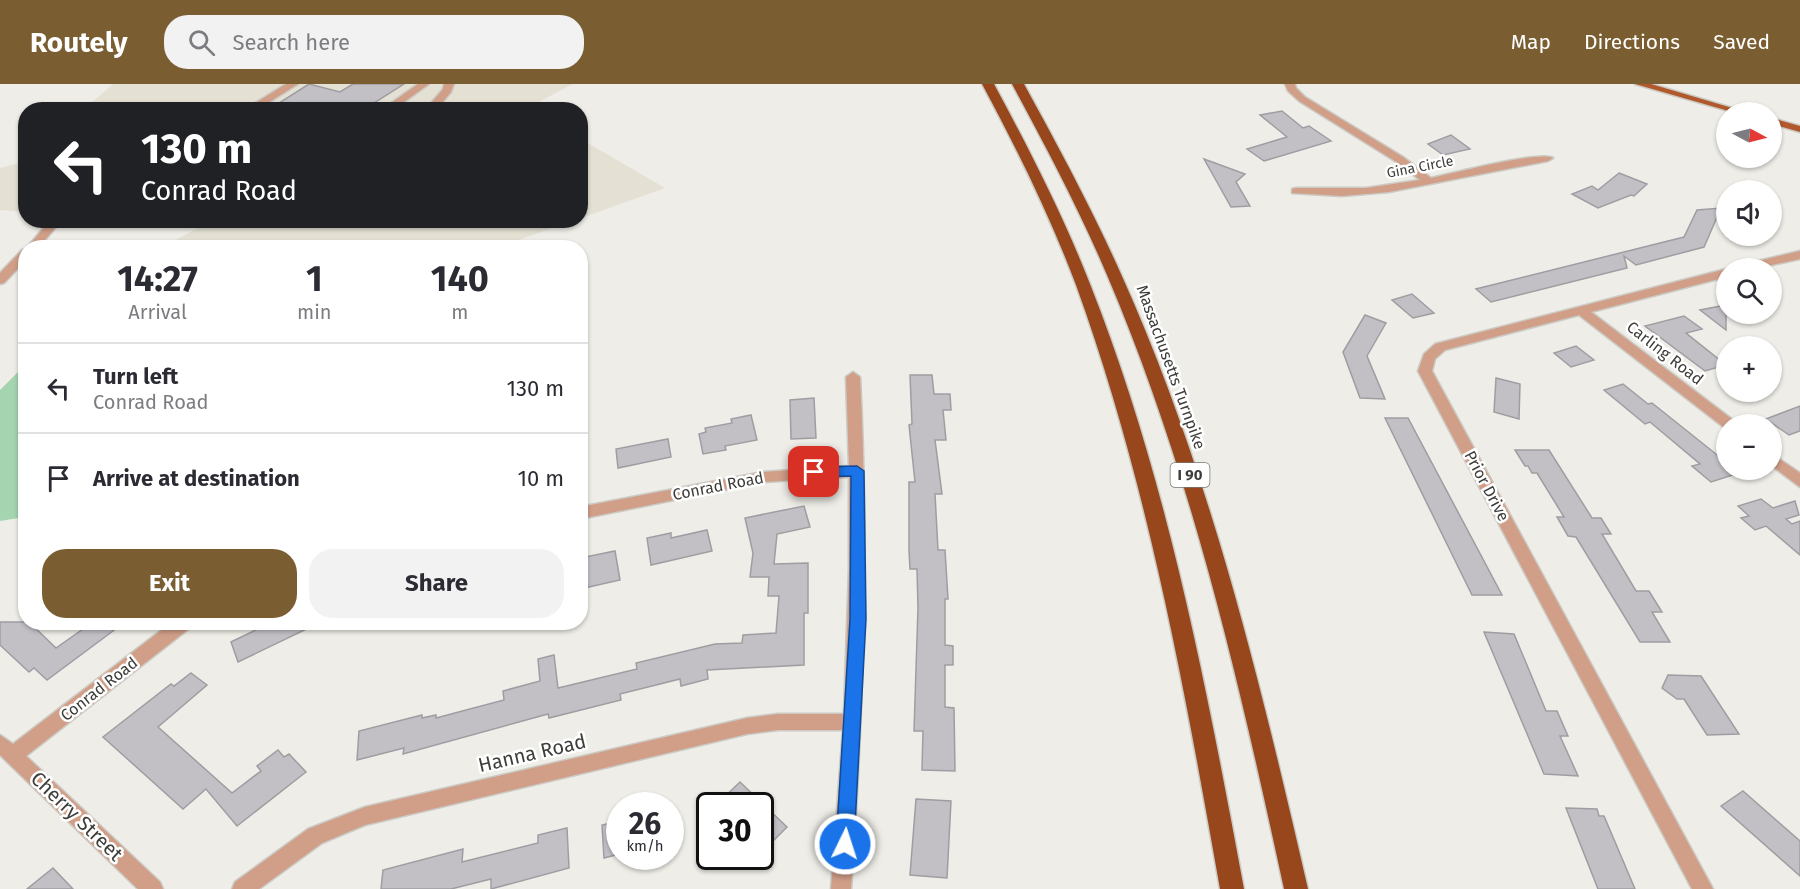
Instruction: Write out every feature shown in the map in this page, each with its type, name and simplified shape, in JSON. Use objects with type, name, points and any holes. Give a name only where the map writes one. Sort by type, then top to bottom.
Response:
[{"type":"highway","name":"I 90","points":[[988,84],[1036,174],[1070,252],[1092,307],[1129,421],[1183,630],[1232,889]]},
{"type":"highway","name":"Massachusetts Turnpike","points":[[1018,84],[1097,233],[1128,303],[1177,436],[1213,550],[1296,889]]},
{"type":"main road","points":[[1640,84],[1716,105]]},
{"type":"main road","points":[[1782,124],[1800,129]]},
{"type":"street","points":[[262,102],[292,84]]},
{"type":"street","points":[[398,102],[424,84]]},
{"type":"street","points":[[437,102],[448,90],[449,84]]},
{"type":"street","points":[[1290,84],[1291,89],[1302,99],[1399,159],[1429,182]]},
{"type":"street","name":"Gina Circle","points":[[1296,191],[1351,192],[1429,182],[1518,161],[1548,158]]},
{"type":"street","points":[[38,240],[50,228]]},
{"type":"street","points":[[1782,259],[1800,255]]},
{"type":"street","points":[[0,280],[18,261]]},
{"type":"street","name":"Prior Drive","points":[[1703,889],[1425,371],[1429,357],[1440,347],[1716,276]]},
{"type":"street","name":"Carling Road","points":[[1580,310],[1716,415]]},
{"type":"street","points":[[841,889],[853,722],[859,586],[853,377]]},
{"type":"street","points":[[1782,467],[1800,481]]},
{"type":"street","name":"Conrad Road","points":[[588,511],[763,477],[857,471]]},
{"type":"street","name":"Conrad Road","points":[[6,749],[174,630]]},
{"type":"street","name":"Hanna Road","points":[[242,889],[293,849],[315,836],[365,816],[747,726],[778,722],[853,722]]},
{"type":"street","name":"Cherry Street","points":[[6,749],[153,889]]},
{"type":"shaded area","points":[[113,84],[573,84],[538,102],[92,102]]},
{"type":"shaded area","points":[[588,143],[665,188],[588,216]]},
{"type":"shaded area","points":[[18,164],[18,211],[0,210],[0,168]]},
{"type":"shaded area","points":[[198,228],[552,228],[519,240],[175,240]]},
{"type":"green space","points":[[18,372],[18,518],[0,521],[0,390]]},
{"type":"building","points":[[309,84],[340,92],[353,84],[404,84],[376,102],[281,102]]},
{"type":"building","points":[[1282,111],[1303,128],[1309,126],[1331,141],[1264,161],[1247,149],[1287,137],[1260,115]]},
{"type":"building","points":[[1451,135],[1470,149],[1443,155],[1428,144]]},
{"type":"building","points":[[1204,159],[1245,174],[1236,182],[1250,206],[1231,207]]},
{"type":"building","points":[[1619,173],[1647,184],[1634,196],[1631,195],[1598,208],[1572,194],[1592,186],[1598,190]]},
{"type":"building","points":[[1716,208],[1716,219],[1704,247],[1636,265],[1624,256],[1627,268],[1491,302],[1476,289],[1684,237],[1697,210]]},
{"type":"building","points":[[1412,294],[1434,313],[1413,318],[1392,300]]},
{"type":"building","points":[[1716,307],[1716,322],[1700,310]]},
{"type":"building","points":[[1365,315],[1386,323],[1367,356],[1385,399],[1360,398],[1343,352]]},
{"type":"building","points":[[1684,316],[1702,329],[1686,333],[1716,357],[1716,368],[1705,371],[1645,326]]},
{"type":"building","points":[[1718,324],[1726,324],[1726,330]]},
{"type":"building","points":[[1576,346],[1594,360],[1571,367],[1554,353]]},
{"type":"building","points":[[910,375],[932,375],[934,394],[950,394],[951,410],[943,410],[946,440],[935,440],[942,494],[935,494],[938,550],[945,550],[948,599],[945,599],[945,645],[953,646],[953,665],[945,665],[945,707],[954,708],[955,771],[922,770],[923,731],[914,731],[918,608],[917,569],[910,569],[909,550],[909,482],[915,482],[909,425],[912,424]]},
{"type":"building","points":[[1496,378],[1520,384],[1519,419],[1494,412]]},
{"type":"building","points":[[1623,384],[1648,404],[1652,403],[1716,454],[1717,480],[1711,482],[1692,466],[1700,464],[1650,422],[1645,424],[1604,390]]},
{"type":"building","points":[[814,398],[816,438],[791,439],[790,400]]},
{"type":"building","points":[[1800,406],[1800,431],[1789,435],[1782,430],[1782,414],[1779,414]]},
{"type":"building","points":[[751,415],[757,440],[725,446],[726,450],[703,454],[699,434],[706,432],[705,428],[732,423],[731,419]]},
{"type":"building","points":[[1385,418],[1408,418],[1502,595],[1472,595]]},
{"type":"building","points":[[668,439],[671,457],[618,468],[616,449]]},
{"type":"building","points":[[1515,450],[1549,450],[1592,518],[1601,518],[1611,534],[1602,534],[1636,591],[1649,591],[1662,612],[1652,612],[1670,642],[1640,642],[1576,537],[1568,536],[1557,517],[1564,517],[1537,473],[1532,473],[1528,466],[1525,466]]},
{"type":"building","points":[[1761,499],[1773,508],[1795,501],[1799,515],[1786,519],[1792,524],[1800,521],[1800,555],[1766,526],[1755,530],[1741,518],[1749,516],[1738,506]]},
{"type":"building","points":[[804,506],[810,527],[777,534],[774,564],[808,563],[808,613],[804,613],[804,665],[707,670],[708,679],[681,686],[680,679],[620,694],[621,700],[549,718],[548,714],[403,754],[404,748],[357,760],[359,731],[422,715],[422,718],[436,715],[436,718],[504,700],[503,691],[540,681],[538,659],[554,655],[558,688],[637,669],[636,663],[715,644],[742,643],[743,635],[776,633],[779,596],[768,596],[769,577],[750,577],[753,553],[745,518]]},
{"type":"building","points":[[707,530],[712,551],[651,565],[647,538],[671,533],[671,538]]},
{"type":"building","points":[[615,551],[620,580],[588,587],[588,556]]},
{"type":"building","points":[[0,622],[18,622],[18,630],[37,630],[56,648],[82,630],[114,630],[47,680],[34,668],[29,672],[0,645]]},
{"type":"building","points":[[256,630],[304,630],[238,662],[231,642]]},
{"type":"building","points":[[1484,632],[1514,634],[1546,711],[1557,711],[1568,736],[1560,736],[1578,776],[1544,774]]},
{"type":"building","points":[[191,673],[207,685],[158,727],[232,793],[261,771],[257,766],[278,750],[284,757],[289,754],[306,772],[237,826],[206,789],[183,809],[103,737],[171,684],[174,686]]},
{"type":"building","points":[[1668,675],[1701,676],[1739,734],[1707,735],[1684,699],[1677,699],[1662,688]]},
{"type":"building","points":[[740,782],[750,792],[730,792]]},
{"type":"building","points":[[1743,791],[1800,841],[1800,876],[1721,806]]},
{"type":"building","points":[[916,799],[951,801],[947,878],[910,875]]},
{"type":"building","points":[[1566,808],[1597,809],[1599,816],[1604,816],[1635,889],[1598,889]]},
{"type":"building","points":[[774,815],[787,827],[774,840]]},
{"type":"building","points":[[606,824],[606,858],[604,858],[602,825]]},
{"type":"building","points":[[567,828],[569,868],[491,889],[491,879],[451,889],[381,889],[383,870],[463,849],[462,862],[538,843],[538,835]]},
{"type":"building","points":[[53,868],[73,889],[27,889]]},
{"type":"route","points":[[814,472],[857,471],[858,619],[845,844]]}]
